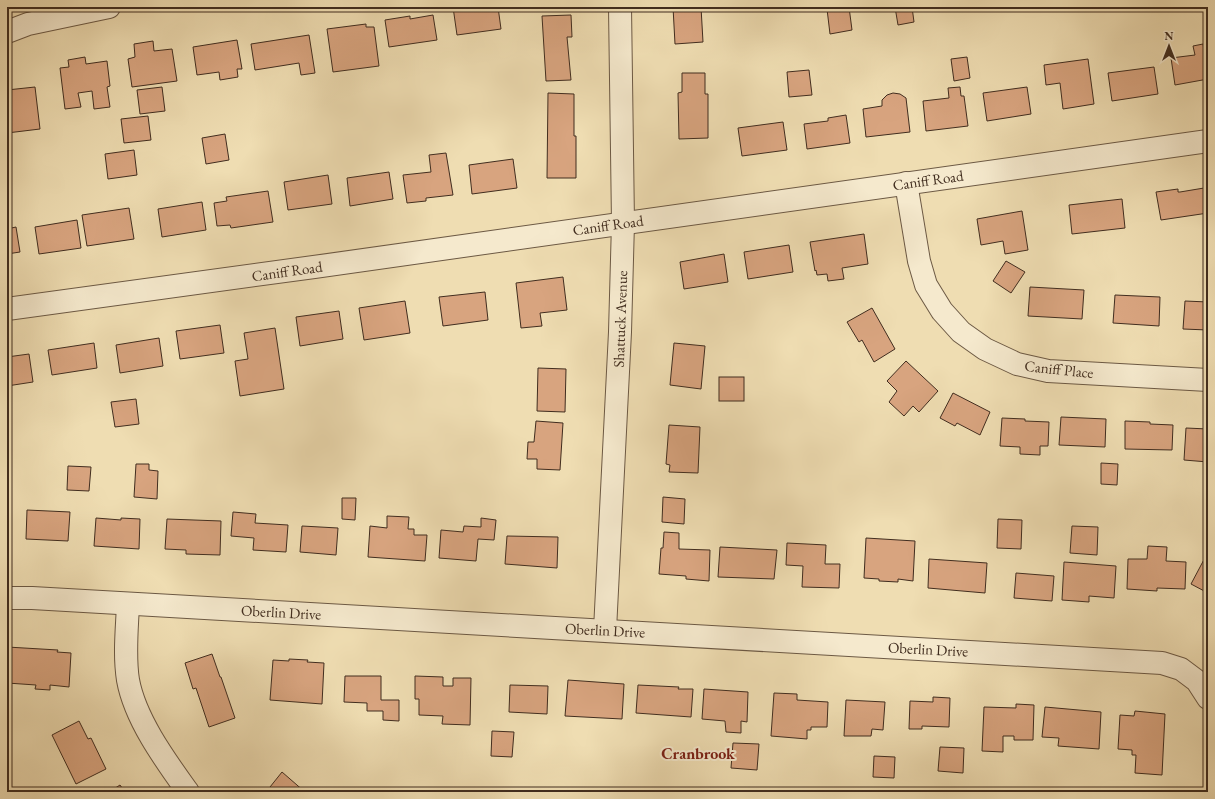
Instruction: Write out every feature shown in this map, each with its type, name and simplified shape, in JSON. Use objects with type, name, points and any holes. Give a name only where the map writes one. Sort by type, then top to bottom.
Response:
[{"type":"street","points":[[7,32],[28,24],[109,7]]},
{"type":"street","name":"Shattuck Avenue","points":[[605,630],[620,332],[623,223],[620,7]]},
{"type":"street","name":"Caniff Road","points":[[7,309],[314,268],[1208,141]]},
{"type":"street","name":"Caniff Place","points":[[906,183],[919,261],[926,285],[942,311],[961,332],[985,350],[1017,364],[1048,371],[1208,380]]},
{"type":"street","name":"Oberlin Drive","points":[[7,598],[32,598],[1162,662],[1181,669],[1203,689]]},
{"type":"street","points":[[128,604],[126,651],[128,680],[133,699],[142,720],[166,761],[188,792]]},
{"type":"building","points":[[453,7],[498,7],[501,29],[457,35]]},
{"type":"building","points":[[673,7],[701,7],[703,42],[675,44]]},
{"type":"building","points":[[849,7],[852,30],[830,34],[827,9]]},
{"type":"building","points":[[895,7],[912,7],[914,22],[898,25]]},
{"type":"building","points":[[433,15],[437,40],[389,47],[385,20],[410,16],[410,19]]},
{"type":"building","points":[[571,15],[572,37],[567,37],[571,80],[546,81],[542,16]]},
{"type":"building","points":[[366,24],[366,27],[374,27],[379,66],[333,72],[327,29]]},
{"type":"building","points":[[309,35],[315,73],[301,75],[299,63],[255,70],[251,44]]},
{"type":"building","points":[[237,40],[242,69],[237,69],[238,77],[220,80],[219,72],[197,75],[193,47]]},
{"type":"building","points":[[153,41],[154,51],[172,49],[177,81],[132,87],[128,59],[135,57],[134,44]]},
{"type":"building","points":[[1203,44],[1205,56],[1208,55],[1208,79],[1175,85],[1171,58],[1195,55],[1193,46]]},
{"type":"building","points":[[85,57],[86,64],[107,61],[110,86],[107,87],[110,107],[94,109],[92,91],[78,93],[81,107],[65,109],[60,68],[69,67],[68,60]]},
{"type":"building","points":[[967,57],[970,78],[954,81],[951,59]]},
{"type":"building","points":[[1088,59],[1094,104],[1063,109],[1060,83],[1046,85],[1044,65]]},
{"type":"building","points":[[1154,67],[1158,94],[1112,101],[1108,73]]},
{"type":"building","points":[[809,70],[812,95],[789,97],[787,72]]},
{"type":"building","points":[[682,73],[705,73],[705,94],[708,94],[708,138],[679,139],[678,93],[682,92]]},
{"type":"building","points":[[35,87],[40,129],[7,133],[7,90]]},
{"type":"building","points":[[162,87],[165,111],[140,114],[137,90]]},
{"type":"building","points":[[960,87],[961,96],[964,96],[968,126],[926,131],[923,101],[949,98],[948,88]]},
{"type":"building","points":[[1027,87],[1031,114],[987,121],[983,93]]},
{"type":"building","points":[[548,93],[574,94],[576,178],[547,178]]},
{"type":"building","points":[[893,93],[900,94],[906,98],[910,132],[866,137],[863,109],[882,106],[882,100],[887,95]]},
{"type":"building","points":[[846,115],[850,143],[807,149],[804,124],[828,121],[828,118]]},
{"type":"building","points":[[148,116],[151,140],[124,143],[121,119]]},
{"type":"building","points":[[783,122],[787,150],[742,156],[738,128]]},
{"type":"building","points":[[225,134],[229,160],[206,164],[202,138]]},
{"type":"building","points":[[134,150],[137,175],[108,179],[105,154]]},
{"type":"building","points":[[446,153],[453,195],[426,198],[426,201],[407,203],[403,175],[431,172],[429,155]]},
{"type":"building","points":[[513,159],[517,188],[472,194],[469,165]]},
{"type":"building","points":[[389,172],[393,199],[350,206],[347,178]]},
{"type":"building","points":[[328,175],[332,204],[288,210],[284,182]]},
{"type":"building","points":[[1204,188],[1208,213],[1161,220],[1156,192],[1178,189],[1178,192],[1180,192]]},
{"type":"building","points":[[268,191],[273,222],[231,228],[230,225],[217,226],[214,203],[227,201],[226,197]]},
{"type":"building","points":[[1122,199],[1125,228],[1072,234],[1069,205]]},
{"type":"building","points":[[202,202],[206,230],[162,237],[158,209]]},
{"type":"building","points":[[129,208],[134,239],[87,246],[82,215]]},
{"type":"building","points":[[1022,211],[1028,250],[1005,254],[1003,241],[981,245],[977,219]]},
{"type":"building","points":[[77,220],[81,248],[39,254],[35,227]]},
{"type":"building","points":[[16,227],[20,252],[7,254],[7,229]]},
{"type":"building","points":[[864,234],[868,264],[842,268],[844,279],[828,281],[827,274],[817,275],[810,242]]},
{"type":"building","points":[[789,245],[793,272],[748,279],[744,252]]},
{"type":"building","points":[[724,254],[728,282],[684,289],[680,262]]},
{"type":"building","points":[[1006,261],[1025,272],[1011,293],[993,281]]},
{"type":"building","points":[[563,277],[567,310],[540,313],[542,326],[521,328],[516,283]]},
{"type":"building","points":[[1030,287],[1084,290],[1082,319],[1028,316]]},
{"type":"building","points":[[485,292],[488,320],[443,326],[439,297]]},
{"type":"building","points":[[1115,295],[1160,297],[1159,326],[1113,323]]},
{"type":"building","points":[[405,301],[410,333],[364,340],[359,308]]},
{"type":"building","points":[[1185,301],[1208,302],[1208,330],[1183,329]]},
{"type":"building","points":[[872,308],[895,349],[874,362],[862,340],[859,342],[847,322]]},
{"type":"building","points":[[339,311],[343,339],[300,346],[296,317]]},
{"type":"building","points":[[220,325],[224,353],[180,359],[176,331]]},
{"type":"building","points":[[275,328],[284,389],[240,396],[235,361],[248,359],[244,333]]},
{"type":"building","points":[[159,338],[163,366],[120,373],[116,345]]},
{"type":"building","points":[[94,343],[97,368],[52,375],[48,350]]},
{"type":"building","points":[[674,343],[705,346],[701,389],[670,385]]},
{"type":"building","points":[[29,354],[33,382],[7,386],[7,357]]},
{"type":"building","points":[[906,361],[938,391],[919,412],[913,406],[904,416],[889,402],[897,391],[887,381]]},
{"type":"building","points":[[538,368],[566,369],[565,412],[537,411]]},
{"type":"building","points":[[719,377],[744,377],[744,401],[719,401]]},
{"type":"building","points":[[953,393],[990,412],[980,435],[957,423],[955,426],[940,418]]},
{"type":"building","points":[[136,399],[139,424],[115,427],[111,402]]},
{"type":"building","points":[[1061,417],[1106,419],[1105,447],[1059,445]]},
{"type":"building","points":[[1002,418],[1049,422],[1048,446],[1040,446],[1040,455],[1020,454],[1020,447],[1000,446]]},
{"type":"building","points":[[536,421],[563,423],[560,470],[537,469],[537,459],[527,459],[528,442],[534,442]]},
{"type":"building","points":[[1125,421],[1173,425],[1172,450],[1125,449]]},
{"type":"building","points":[[669,425],[700,427],[698,473],[669,472],[670,465],[666,464]]},
{"type":"building","points":[[1186,428],[1208,429],[1208,462],[1184,460]]},
{"type":"building","points":[[1101,463],[1118,464],[1117,485],[1101,484]]},
{"type":"building","points":[[136,464],[149,464],[149,470],[158,471],[157,499],[134,497]]},
{"type":"building","points":[[68,466],[91,467],[89,491],[67,490]]},
{"type":"building","points":[[663,497],[685,499],[684,524],[662,522]]},
{"type":"building","points":[[342,498],[356,498],[355,520],[342,519]]},
{"type":"building","points":[[27,510],[70,512],[68,541],[26,539]]},
{"type":"building","points":[[233,512],[256,514],[255,523],[288,525],[286,552],[253,550],[254,538],[231,536]]},
{"type":"building","points":[[387,516],[409,517],[408,529],[414,529],[414,535],[427,535],[425,561],[368,557],[370,526],[387,528]]},
{"type":"building","points":[[96,518],[121,520],[121,518],[140,519],[139,549],[94,546]]},
{"type":"building","points":[[481,518],[496,520],[494,540],[478,539],[476,561],[439,558],[441,530],[463,532],[464,526],[481,527]]},
{"type":"building","points":[[167,519],[221,521],[220,555],[186,554],[186,550],[165,549]]},
{"type":"building","points":[[998,519],[1022,520],[1021,549],[997,548]]},
{"type":"building","points":[[302,526],[338,528],[336,555],[300,552]]},
{"type":"building","points":[[1072,526],[1098,527],[1097,555],[1070,553]]},
{"type":"building","points":[[664,532],[679,533],[679,549],[710,550],[709,581],[686,579],[686,576],[659,574]]},
{"type":"building","points":[[507,536],[558,537],[557,568],[505,564]]},
{"type":"building","points":[[866,538],[915,541],[913,581],[898,579],[898,582],[879,581],[879,579],[864,578]]},
{"type":"building","points":[[787,543],[826,545],[825,564],[840,564],[839,588],[802,587],[803,566],[786,565]]},
{"type":"building","points":[[1148,546],[1167,547],[1166,561],[1186,562],[1185,589],[1157,588],[1157,591],[1127,589],[1128,559],[1147,559]]},
{"type":"building","points":[[720,547],[777,550],[774,579],[718,577]]},
{"type":"building","points":[[1208,552],[1208,593],[1191,584]]},
{"type":"building","points":[[929,559],[987,563],[985,593],[928,588]]},
{"type":"building","points":[[1064,562],[1116,566],[1114,598],[1089,596],[1089,602],[1062,600]]},
{"type":"building","points":[[1016,573],[1054,576],[1052,601],[1014,598]]},
{"type":"building","points":[[7,647],[58,650],[57,652],[71,653],[69,687],[50,685],[50,690],[35,689],[36,685],[7,683]]},
{"type":"building","points":[[212,654],[235,718],[209,727],[196,688],[193,689],[185,663]]},
{"type":"building","points":[[289,659],[324,663],[322,704],[270,700],[273,660],[289,661]]},
{"type":"building","points":[[345,676],[381,676],[381,700],[399,700],[399,721],[383,720],[383,711],[367,711],[367,703],[344,702]]},
{"type":"building","points":[[415,676],[443,677],[443,686],[453,686],[453,678],[471,678],[470,725],[442,724],[443,716],[419,715],[419,699],[415,699]]},
{"type":"building","points":[[568,680],[624,684],[622,719],[565,716]]},
{"type":"building","points":[[510,685],[548,686],[547,714],[509,712]]},
{"type":"building","points":[[638,685],[693,689],[691,717],[636,713]]},
{"type":"building","points":[[704,689],[748,692],[747,722],[741,721],[741,733],[726,732],[725,721],[702,719]]},
{"type":"building","points":[[774,693],[797,694],[797,700],[828,702],[827,727],[811,727],[811,730],[807,730],[807,739],[771,736]]},
{"type":"building","points":[[933,697],[950,698],[949,727],[922,726],[922,729],[909,729],[910,701],[933,702]]},
{"type":"building","points":[[846,700],[885,702],[883,730],[872,729],[871,736],[844,736]]},
{"type":"building","points":[[1016,704],[1034,705],[1033,740],[1014,740],[1014,736],[1003,736],[1003,752],[982,751],[984,707],[1016,708]]},
{"type":"building","points":[[1045,707],[1101,712],[1099,749],[1058,746],[1059,738],[1042,737]]},
{"type":"building","points":[[1135,711],[1165,714],[1162,775],[1135,773],[1136,755],[1132,755],[1132,750],[1118,749],[1120,715],[1134,716]]},
{"type":"building","points":[[79,721],[88,739],[91,738],[106,769],[76,784],[52,735]]},
{"type":"building","points":[[492,731],[514,732],[512,757],[491,756]]},
{"type":"building","points":[[733,743],[759,744],[757,770],[731,768]]},
{"type":"building","points":[[940,747],[964,748],[963,773],[938,771]]},
{"type":"building","points":[[874,756],[895,757],[894,778],[873,777]]},
{"type":"building","points":[[282,772],[305,792],[266,792]]},
{"type":"building","points":[[120,785],[125,792],[109,792]]},
{"type":"district","name":"Cranbrook","points":[[698,753]]}]
